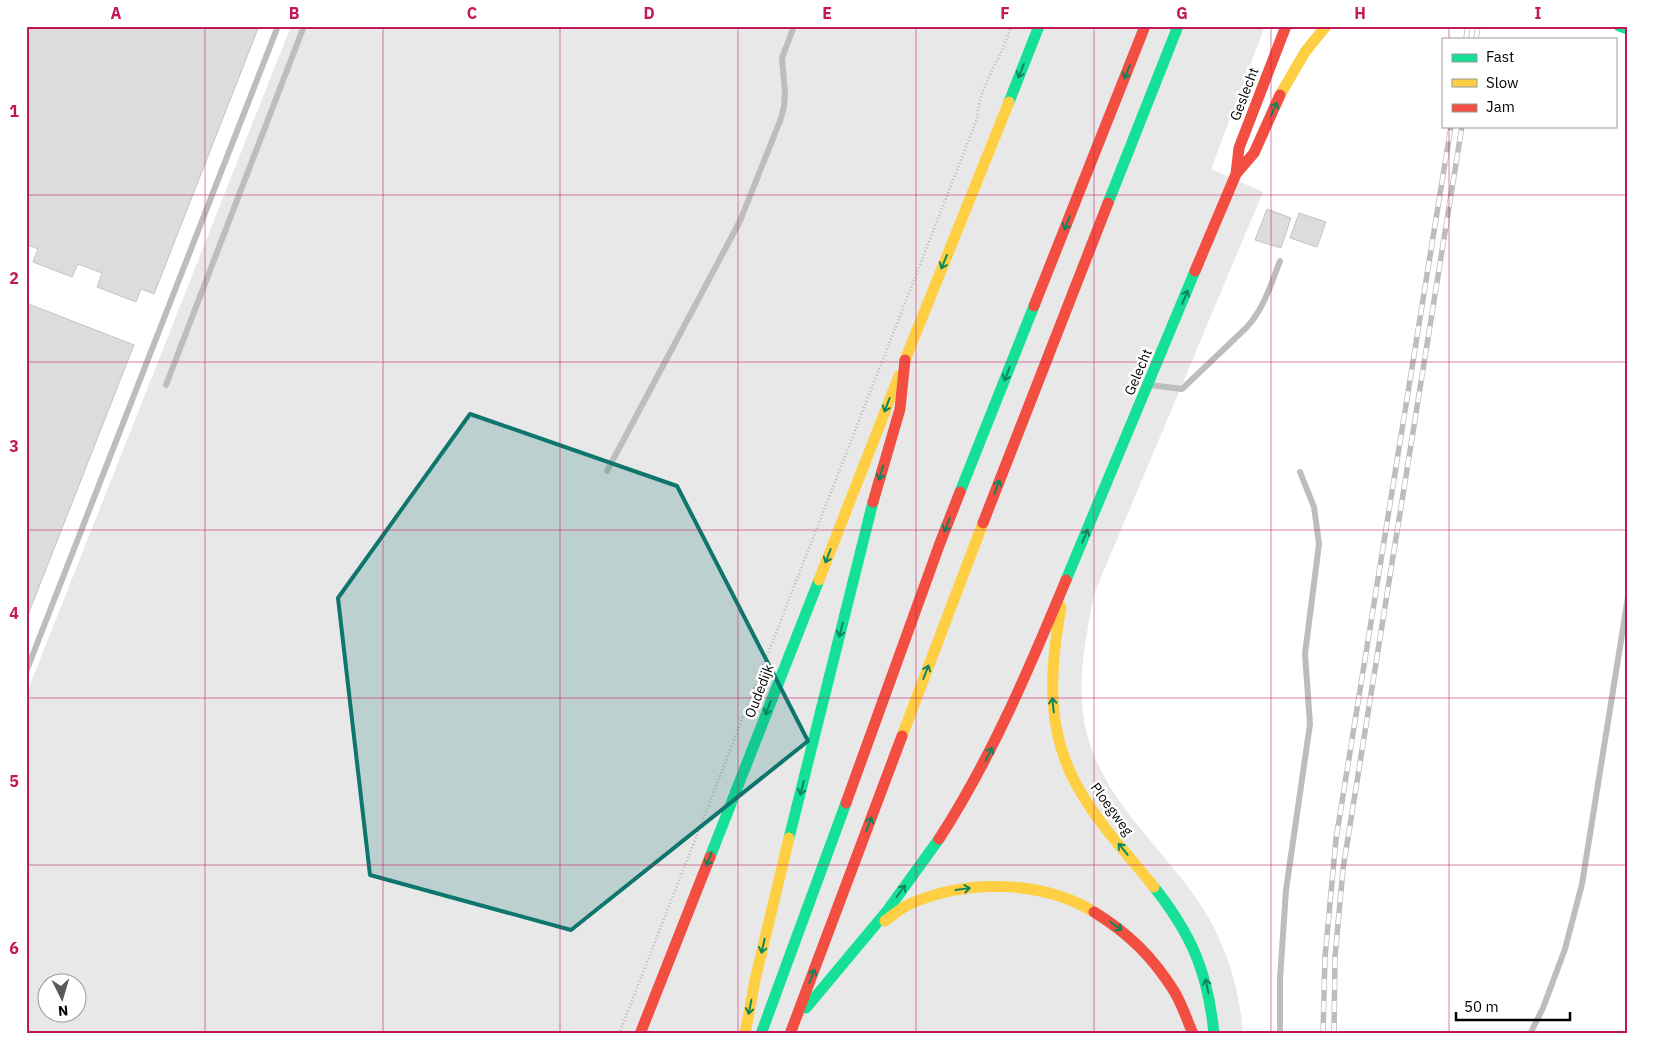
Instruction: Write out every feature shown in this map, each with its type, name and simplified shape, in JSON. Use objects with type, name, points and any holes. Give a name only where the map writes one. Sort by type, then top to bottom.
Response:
[{"type":"main road","name":"Oudedijk","points":[[640,1034],[905,360],[1039,26]]},
{"type":"main road","points":[[761,1034],[940,543],[1145,26]]},
{"type":"main road","points":[[790,1034],[972,549],[1178,26]]},
{"type":"main road","name":"Geslecht","points":[[1236,174],[1239,148],[1286,26]]},
{"type":"main road","points":[[1236,174],[1254,153],[1282,91],[1306,52],[1326,26]]},
{"type":"main road","points":[[1619,26],[1628,30]]},
{"type":"main road","name":"Gelecht","points":[[1066,580],[1236,174]]},
{"type":"main road","points":[[745,1034],[755,980],[794,819],[879,480],[900,409],[905,360]]},
{"type":"main road","points":[[795,1022],[872,930],[942,832],[984,765],[1006,720],[1066,580]]},
{"type":"main road","name":"Ploegweg","points":[[1066,580],[1053,654],[1051,680],[1056,730],[1066,762],[1077,786],[1098,818],[1164,900],[1189,939],[1199,959],[1205,978],[1213,1018],[1214,1034]]},
{"type":"main road","points":[[872,930],[912,903],[946,892],[990,886],[1033,889],[1057,895],[1095,910],[1146,952],[1163,973],[1177,995],[1185,1010],[1193,1034]]},
{"type":"lane","points":[[26,672],[278,26]]},
{"type":"lane","points":[[166,385],[304,26]]},
{"type":"lane","points":[[607,471],[740,221],[780,121],[785,93],[782,58],[794,26]]},
{"type":"lane","points":[[1148,385],[1182,389],[1255,318],[1262,306],[1280,261]]},
{"type":"lane","points":[[1280,1034],[1280,979],[1286,890],[1310,724],[1305,654],[1319,544],[1314,508],[1300,472]]},
{"type":"lane","points":[[1530,1034],[1560,966],[1582,884],[1628,597]]},
{"type":"path","points":[[619,1034],[977,119],[978,108],[1001,50],[1008,38],[1011,26]]},
{"type":"highlighted area","points":[[470,414],[677,486],[808,741],[571,930],[370,875],[338,598]]},
{"type":"shaded area","points":[[291,26],[1265,26],[1211,169],[1263,192],[1094,594],[1085,643],[1081,692],[1085,726],[1101,770],[1126,810],[1198,901],[1218,936],[1226,954],[1237,993],[1243,1034],[26,1034],[26,695]]},
{"type":"building","points":[[26,26],[259,26],[154,294],[141,289],[136,302],[97,287],[102,273],[78,264],[72,277],[33,262],[38,249],[26,244]]},
{"type":"building","points":[[1267,209],[1291,218],[1281,248],[1255,240]]},
{"type":"building","points":[[1299,213],[1326,222],[1317,247],[1290,238]]},
{"type":"building","points":[[26,303],[134,345],[26,620]]},
{"type":"railway","points":[[1466,38],[1468,26]]},
{"type":"railway","points":[[1476,38],[1478,26]]},
{"type":"railway","points":[[1323,1034],[1325,957],[1336,839],[1451,128]]},
{"type":"railway","points":[[1334,1034],[1335,957],[1343,869],[1462,128]]},
{"type":"traffic: fast","points":[[1009,102],[1039,26]]},
{"type":"traffic: fast","points":[[1108,203],[1178,26]]},
{"type":"traffic: fast","points":[[1619,26],[1628,29]]},
{"type":"traffic: fast","points":[[1066,580],[1195,271]]},
{"type":"traffic: fast","points":[[960,492],[1034,306]]},
{"type":"traffic: fast","points":[[789,838],[873,502]]},
{"type":"traffic: fast","points":[[710,857],[819,580]]},
{"type":"traffic: fast","points":[[761,1034],[846,803]]},
{"type":"traffic: fast","points":[[806,1008],[887,911],[939,839]]},
{"type":"traffic: fast","points":[[1154,887],[1179,922],[1196,956],[1207,992],[1214,1034]]},
{"type":"traffic: slow","points":[[1280,95],[1305,52],[1326,26]]},
{"type":"traffic: slow","points":[[905,360],[1009,102]]},
{"type":"traffic: slow","points":[[819,580],[899,376]]},
{"type":"traffic: slow","points":[[902,736],[983,523]]},
{"type":"traffic: slow","points":[[1061,607],[1054,656],[1053,704],[1062,751],[1071,773],[1091,808],[1154,887]]},
{"type":"traffic: slow","points":[[745,1034],[755,980],[789,838]]},
{"type":"traffic: slow","points":[[885,921],[907,906],[932,896],[955,890],[979,887],[1028,889],[1073,901],[1094,912]]},
{"type":"traffic: jam","points":[[1034,306],[1145,26]]},
{"type":"traffic: jam","points":[[1236,174],[1239,148],[1286,26]]},
{"type":"traffic: jam","points":[[1195,271],[1236,174],[1254,153],[1280,95]]},
{"type":"traffic: jam","points":[[983,523],[1108,203]]},
{"type":"traffic: jam","points":[[873,502],[900,409],[905,360]]},
{"type":"traffic: jam","points":[[846,803],[960,492]]},
{"type":"traffic: jam","points":[[939,839],[976,776],[1009,712],[1066,580]]},
{"type":"traffic: jam","points":[[790,1034],[902,736]]},
{"type":"traffic: jam","points":[[640,1034],[710,857]]},
{"type":"traffic: jam","points":[[1094,912],[1118,928],[1138,946],[1166,978],[1177,996],[1193,1034]]}]
